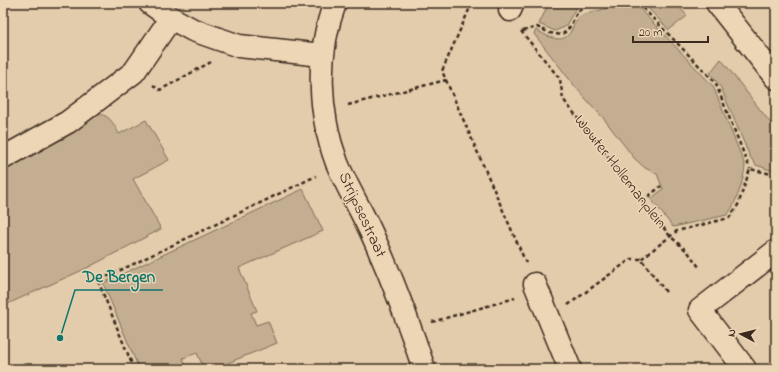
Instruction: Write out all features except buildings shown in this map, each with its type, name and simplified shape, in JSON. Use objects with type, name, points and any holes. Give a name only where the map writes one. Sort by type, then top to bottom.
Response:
[{"type":"street","points":[[150,3],[171,18],[193,30],[239,46],[322,55]]},
{"type":"street","name":"Strijpsestraat","points":[[335,3],[329,19],[322,55],[324,105],[329,134],[337,163],[372,233],[405,312],[424,369]]},
{"type":"street","points":[[717,3],[776,78]]},
{"type":"street","points":[[3,158],[68,122],[134,72],[171,18]]},
{"type":"street","points":[[745,369],[700,310],[776,251]]},
{"type":"street","points":[[536,288],[570,369]]},
{"type":"path","points":[[431,322],[536,288],[442,71],[472,3]]},
{"type":"path","points":[[522,32],[537,27],[550,33],[561,34],[568,29],[580,9],[595,3]]},
{"type":"path","points":[[638,3],[715,82],[750,169],[776,175]]},
{"type":"path","name":"Wouter Hollemanplein","points":[[513,13],[522,32],[560,79],[563,99],[670,236],[682,229],[729,218],[738,205],[750,169]]},
{"type":"path","points":[[134,72],[160,90],[239,46]]},
{"type":"path","points":[[350,105],[446,80]]},
{"type":"path","points":[[134,369],[98,281],[316,176]]},
{"type":"path","points":[[643,201],[661,186]]},
{"type":"path","points":[[549,319],[631,259],[641,259],[670,236],[688,252],[699,267]]},
{"type":"path","points":[[641,259],[666,292]]},
{"type":"shaded area","points":[[549,3],[579,3],[565,27],[555,31],[539,24]]},
{"type":"shaded area","points":[[626,3],[637,6],[713,86],[745,165],[739,192],[727,215],[673,227],[651,199],[663,189],[657,174],[645,168],[634,158],[534,34],[536,30],[550,37],[559,39],[564,38],[568,36],[574,24],[582,15]]},
{"type":"shaded area","points":[[643,3],[676,3],[687,16],[669,30]]},
{"type":"shaded area","points":[[721,59],[776,130],[776,172],[756,165],[750,157],[721,88],[710,73]]},
{"type":"shaded area","points":[[94,113],[103,115],[110,119],[119,134],[146,120],[169,160],[133,179],[161,229],[87,268],[3,306],[3,162]]},
{"type":"shaded area","points":[[303,189],[323,231],[239,268],[257,311],[251,313],[256,325],[268,321],[277,343],[213,369],[204,369],[197,353],[183,358],[187,369],[139,369],[103,283]]},
{"type":"place","name":"De Bergen","points":[[60,338]]}]
